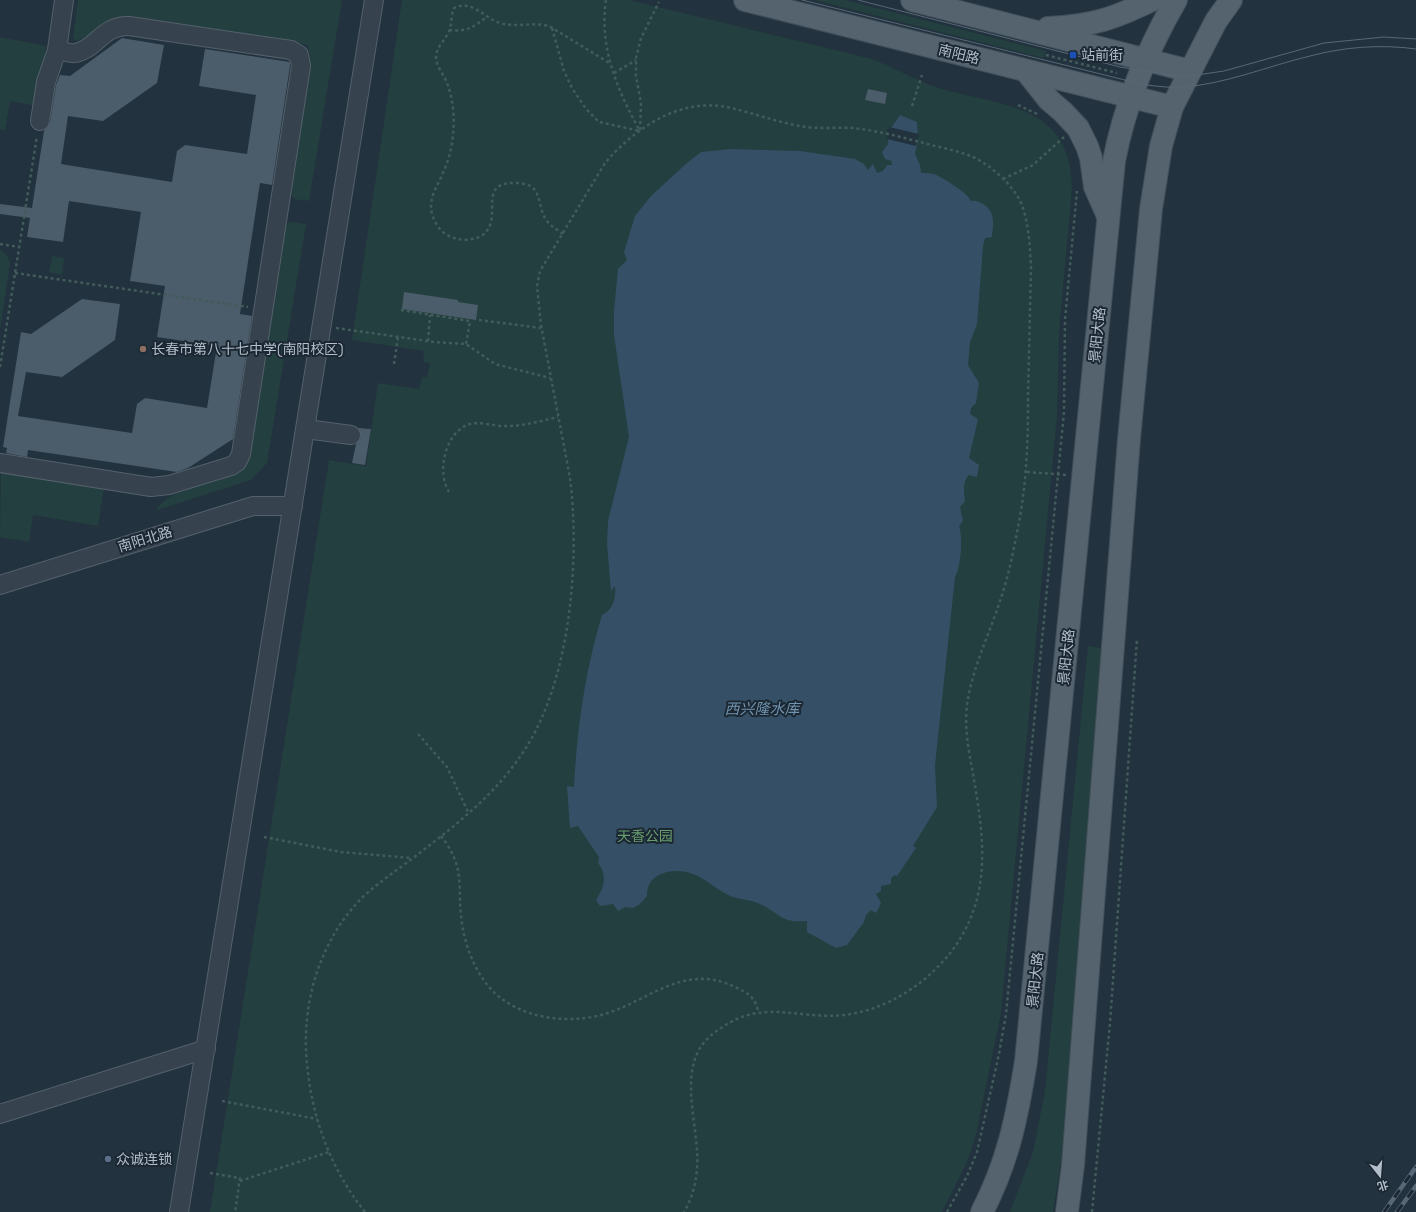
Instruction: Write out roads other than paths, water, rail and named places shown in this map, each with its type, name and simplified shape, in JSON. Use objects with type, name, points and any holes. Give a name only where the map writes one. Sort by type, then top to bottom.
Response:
[{"type":"main road","name":"南阳路","points":[[745,0],[1172,108]]},
{"type":"main road","points":[[912,0],[1190,71]]},
{"type":"main road","points":[[1026,29],[1078,26],[1094,23],[1120,15],[1152,0]]},
{"type":"main road","points":[[1130,97],[1146,59],[1176,0]]},
{"type":"main road","points":[[1067,1212],[1073,1165],[1129,447],[1151,209],[1161,146],[1172,108],[1216,22],[1231,0]]},
{"type":"main road","points":[[1026,71],[1049,100],[1078,128],[1087,146],[1095,186],[1108,218]]},
{"type":"main road","name":"景阳大路","points":[[982,1212],[1002,1170],[1009,1146],[1026,1061],[1114,161],[1130,97]]},
{"type":"street","points":[[40,121],[46,82],[57,50],[64,0]]},
{"type":"street","points":[[179,1212],[323,327],[374,0]]},
{"type":"street","points":[[0,463],[151,487],[169,485],[235,464],[241,454],[301,71],[299,55],[291,50],[124,26],[110,30],[78,52],[72,53],[57,50]]},
{"type":"street","points":[[306,430],[351,435]]},
{"type":"street","name":"南阳北路","points":[[0,585],[253,506],[293,506]]},
{"type":"street","points":[[0,1114],[206,1049]]},
{"type":"water","name":"西兴隆水库","points":[[900,115],[917,122],[918,139],[915,154],[920,165],[921,173],[938,176],[948,182],[965,194],[971,201],[977,201],[987,207],[993,218],[992,237],[985,238],[983,246],[977,324],[970,342],[968,365],[979,383],[976,403],[971,408],[970,414],[978,419],[969,458],[979,465],[977,477],[969,475],[965,481],[965,501],[960,507],[963,521],[959,526],[961,552],[959,566],[955,577],[935,765],[937,807],[913,846],[916,848],[897,876],[895,875],[891,878],[891,884],[881,886],[881,891],[876,894],[881,903],[876,913],[871,910],[866,915],[864,922],[847,945],[836,948],[807,932],[807,921],[791,921],[781,917],[756,902],[728,895],[693,874],[686,872],[678,871],[663,873],[656,877],[651,881],[647,896],[640,904],[633,908],[625,907],[618,911],[613,904],[600,906],[596,900],[603,886],[604,877],[598,863],[599,857],[578,826],[570,828],[567,786],[574,787],[577,744],[586,679],[596,636],[602,615],[612,606],[615,595],[615,586],[611,591],[607,543],[608,521],[629,437],[614,335],[614,311],[618,269],[627,260],[624,252],[635,216],[651,196],[701,152],[731,149],[800,151],[855,159],[864,164],[868,170],[873,164],[877,173],[883,171],[887,165],[892,165],[892,161],[885,159],[882,152],[888,144],[889,131]]},
{"type":"tram line","points":[[802,0],[1137,83],[1165,87],[1183,87],[1215,82],[1336,50],[1363,47],[1403,47],[1416,49]]},
{"type":"tram line","points":[[858,0],[1120,67],[1183,77],[1224,71],[1324,43],[1384,37],[1416,39]]},
{"type":"railway","points":[[1384,1212],[1416,1167]]},
{"type":"railway","points":[[1397,1212],[1416,1186]]},
{"type":"place","name":"站前街","points":[[1073,55]]},
{"type":"place","name":"长春市第八十七中学(南阳校区)","points":[[143,349]]},
{"type":"place","name":"众诚连锁","points":[[108,1159]]},
{"type":"park label","name":"天香公园","points":[[645,836]]}]
